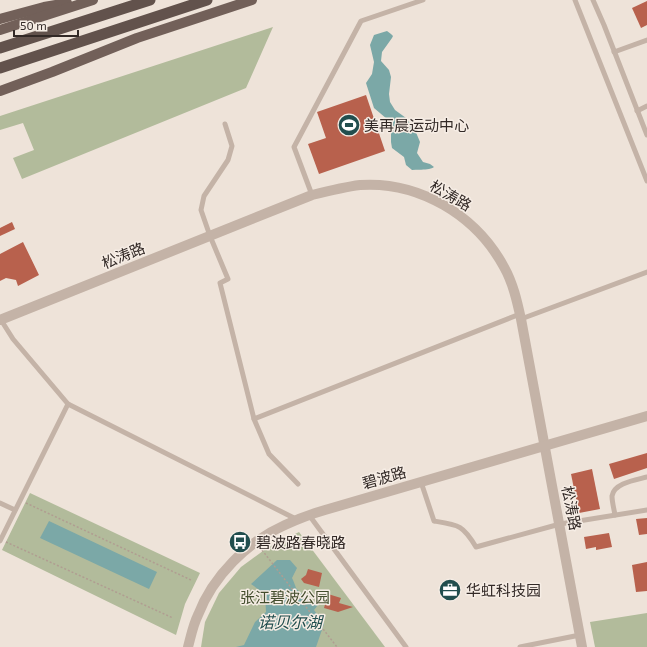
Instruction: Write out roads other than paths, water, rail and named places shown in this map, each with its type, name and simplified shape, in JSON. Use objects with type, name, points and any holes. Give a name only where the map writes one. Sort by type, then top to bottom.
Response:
[{"type":"highway","points":[[0,48],[150,0]]},
{"type":"highway","points":[[0,68],[207,0]]},
{"type":"main road","points":[[0,19],[44,7],[80,0]]},
{"type":"main road","points":[[0,30],[93,0]]},
{"type":"main road","points":[[0,91],[137,38],[252,0]]},
{"type":"street","name":"松涛路","points":[[0,320],[312,195],[336,189],[360,185],[406,189],[430,198],[450,208],[467,220],[483,236],[495,252],[512,283],[520,316],[582,647]]},
{"type":"street","name":"碧波路","points":[[188,647],[198,614],[223,573],[256,541],[284,525],[309,515],[647,416]]},
{"type":"lane","points":[[0,16],[64,0]]},
{"type":"lane","points":[[312,195],[294,147],[361,21],[423,0]]},
{"type":"lane","points":[[575,0],[647,181]]},
{"type":"lane","points":[[593,0],[647,135]]},
{"type":"lane","points":[[614,52],[647,40]]},
{"type":"lane","points":[[637,111],[647,106]]},
{"type":"lane","points":[[225,124],[232,146],[228,160],[204,196],[201,210],[228,279],[220,283],[254,419],[269,454],[298,484]]},
{"type":"lane","points":[[254,419],[520,316],[647,272]]},
{"type":"lane","points":[[0,320],[13,338],[68,404],[297,520]]},
{"type":"lane","points":[[0,540],[68,404]]},
{"type":"lane","points":[[615,515],[612,496],[614,490],[619,486],[647,477]]},
{"type":"lane","points":[[421,482],[434,521],[461,527],[468,534],[476,547],[560,524],[647,510]]},
{"type":"lane","points":[[0,503],[15,510]]},
{"type":"lane","points":[[309,515],[406,647]]},
{"type":"lane","points":[[520,647],[580,635]]},
{"type":"water","points":[[387,31],[393,36],[382,52],[381,61],[389,70],[391,77],[389,94],[390,102],[395,110],[406,118],[415,130],[420,142],[417,153],[423,162],[434,167],[432,168],[412,170],[406,165],[404,157],[392,148],[390,125],[387,119],[374,108],[366,83],[372,74],[374,62],[370,45],[374,35]]},
{"type":"water","points":[[49,521],[157,572],[149,589],[40,538]]},
{"type":"water","name":"诺贝尔湖","points":[[277,560],[290,560],[297,568],[292,578],[296,588],[303,595],[318,605],[314,610],[324,624],[316,647],[236,647],[244,645],[255,622],[266,612],[265,594],[251,584]]},
{"type":"place","name":"美再晨运动中心","points":[[349,125]]},
{"type":"place","name":"碧波路春晓路","points":[[240,542]]},
{"type":"place","name":"华虹科技园","points":[[450,590]]},
{"type":"park label","name":"张江碧波公园","points":[[285,597]]}]
